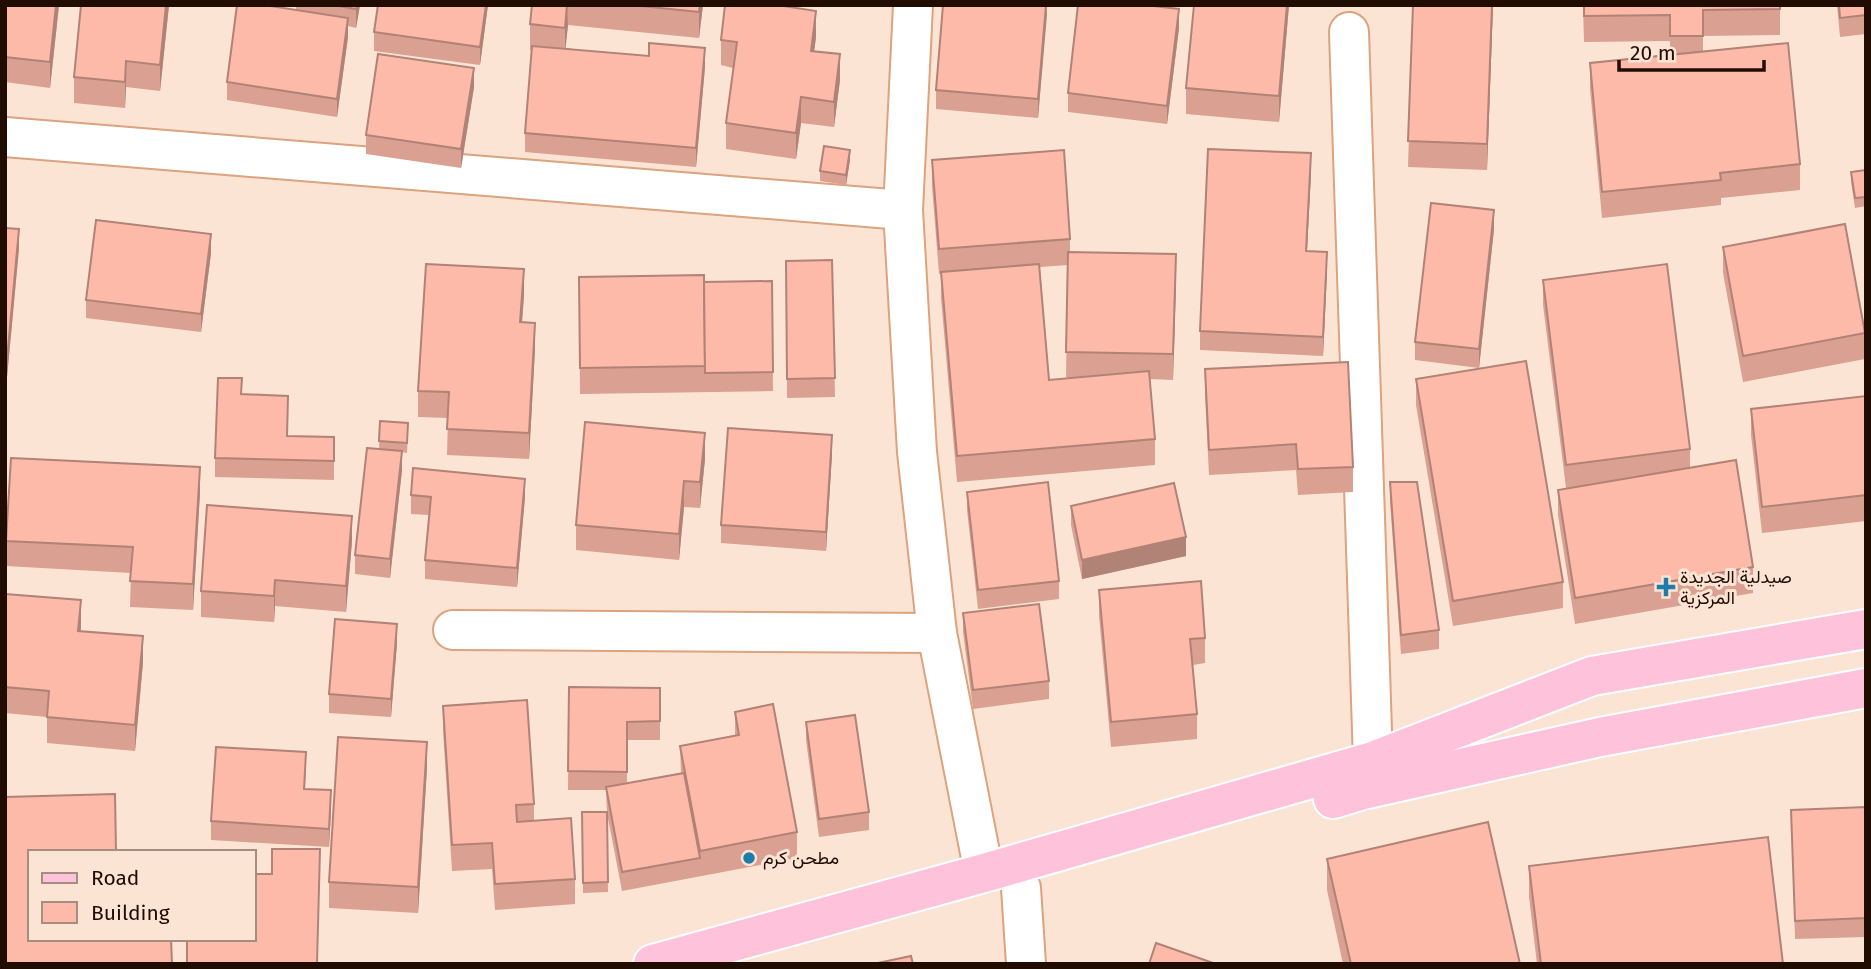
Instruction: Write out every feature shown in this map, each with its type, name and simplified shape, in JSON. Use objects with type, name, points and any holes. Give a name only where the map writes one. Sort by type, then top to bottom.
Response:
[{"type":"main road","points":[[741,964],[1021,888],[1368,776],[1592,676],[1866,629]]},
{"type":"main road","points":[[653,964],[984,873],[1368,776],[1866,688]]},
{"type":"street","points":[[913,5],[903,210],[917,452],[937,633],[984,873]]},
{"type":"street","points":[[1349,32],[1368,776]]},
{"type":"street","points":[[5,136],[903,210]]},
{"type":"street","points":[[453,630],[937,633]]},
{"type":"street","points":[[1021,888],[1026,964]]},
{"type":"building","points":[[5,5],[56,5],[50,62],[5,57]]},
{"type":"building","points":[[81,5],[166,5],[160,65],[126,61],[125,82],[74,77]]},
{"type":"building","points":[[237,5],[264,5],[348,18],[337,99],[227,82]]},
{"type":"building","points":[[333,5],[357,5],[356,9]]},
{"type":"building","points":[[378,5],[486,5],[480,47],[374,32]]},
{"type":"building","points":[[532,5],[567,5],[565,28],[530,24]]},
{"type":"building","points":[[631,5],[700,5],[699,12]]},
{"type":"building","points":[[725,5],[777,5],[816,11],[811,51],[840,54],[834,102],[801,97],[796,133],[726,123],[737,42],[721,40]]},
{"type":"building","points":[[943,5],[1046,5],[1038,99],[936,90]]},
{"type":"building","points":[[1078,5],[1145,5],[1179,9],[1167,106],[1068,93]]},
{"type":"building","points":[[1194,5],[1287,5],[1279,96],[1186,88]]},
{"type":"building","points":[[1413,5],[1492,5],[1487,144],[1408,141]]},
{"type":"building","points":[[1584,5],[1780,5],[1780,9],[1703,10],[1703,36],[1670,36],[1670,15],[1584,16]]},
{"type":"building","points":[[1839,5],[1866,5],[1866,15],[1840,18]]},
{"type":"building","points":[[649,43],[705,48],[696,148],[525,133],[532,46],[649,56]]},
{"type":"building","points":[[1788,43],[1800,164],[1720,173],[1721,180],[1602,192],[1590,63]]},
{"type":"building","points":[[378,54],[474,68],[461,149],[366,135]]},
{"type":"building","points":[[824,146],[850,150],[846,175],[820,171]]},
{"type":"building","points":[[1208,149],[1311,153],[1306,251],[1327,252],[1323,337],[1200,331]]},
{"type":"building","points":[[1064,150],[1070,239],[939,249],[932,160]]},
{"type":"building","points":[[1866,170],[1866,197],[1855,198],[1851,172]]},
{"type":"building","points":[[1431,203],[1494,210],[1479,349],[1415,342]]},
{"type":"building","points":[[96,220],[211,234],[201,314],[86,300]]},
{"type":"building","points":[[1845,224],[1865,333],[1743,356],[1723,247]]},
{"type":"building","points":[[5,228],[19,229],[6,370],[5,369]]},
{"type":"building","points":[[1068,252],[1176,254],[1173,354],[1066,352]]},
{"type":"building","points":[[832,260],[835,378],[787,379],[786,261]]},
{"type":"building","points":[[426,264],[524,269],[520,322],[535,323],[529,433],[447,429],[449,392],[418,391]]},
{"type":"building","points":[[1039,264],[1049,380],[1149,371],[1155,439],[957,456],[941,272]]},
{"type":"building","points":[[1667,264],[1690,449],[1566,465],[1543,280]]},
{"type":"building","points":[[704,275],[705,366],[580,368],[579,277]]},
{"type":"building","points":[[772,281],[773,372],[705,373],[704,282]]},
{"type":"building","points":[[1526,361],[1563,582],[1453,601],[1416,379]]},
{"type":"building","points":[[1348,362],[1353,467],[1298,469],[1296,444],[1209,450],[1205,369]]},
{"type":"building","points":[[218,378],[242,378],[241,394],[288,396],[287,436],[334,437],[334,461],[215,458]]},
{"type":"building","points":[[1866,396],[1866,495],[1762,507],[1751,409]]},
{"type":"building","points":[[380,421],[408,423],[407,443],[379,441]]},
{"type":"building","points":[[585,422],[705,433],[700,482],[684,481],[679,534],[576,525]]},
{"type":"building","points":[[728,428],[832,435],[826,532],[721,525]]},
{"type":"building","points":[[367,448],[402,451],[390,559],[355,555]]},
{"type":"building","points":[[11,458],[200,467],[193,584],[130,581],[133,547],[6,541]]},
{"type":"building","points":[[1736,460],[1753,567],[1575,598],[1558,490]]},
{"type":"building","points":[[413,468],[525,479],[517,568],[425,560],[431,497],[411,495]]},
{"type":"building","points":[[1048,482],[1059,581],[978,590],[967,492]]},
{"type":"building","points":[[1390,482],[1417,482],[1439,630],[1401,635]]},
{"type":"building","points":[[1174,483],[1186,537],[1082,560],[1071,506]]},
{"type":"building","points":[[207,505],[352,516],[346,586],[275,580],[274,596],[201,591]]},
{"type":"building","points":[[1201,581],[1205,638],[1190,639],[1197,714],[1111,722],[1099,590]]},
{"type":"building","points":[[5,594],[81,600],[78,631],[143,636],[135,725],[47,717],[49,691],[5,687]]},
{"type":"building","points":[[1039,604],[1049,681],[973,690],[963,613]]},
{"type":"building","points":[[335,619],[397,624],[391,699],[329,694]]},
{"type":"building","points":[[569,687],[660,688],[660,721],[627,722],[627,772],[568,771]]},
{"type":"building","points":[[527,700],[534,804],[516,805],[517,822],[571,818],[575,879],[495,884],[492,843],[452,845],[443,706]]},
{"type":"building","points":[[773,704],[797,832],[700,851],[680,746],[739,735],[735,712]]},
{"type":"building","points":[[855,715],[869,812],[819,819],[806,722]]},
{"type":"building","points":[[338,737],[427,742],[418,887],[329,882]]},
{"type":"building","points":[[216,747],[306,752],[304,789],[331,790],[329,829],[211,821]]},
{"type":"building","points":[[684,773],[700,858],[622,872],[606,787]]},
{"type":"building","points":[[115,794],[116,850],[28,850],[28,941],[171,941],[172,964],[5,964],[5,797]]},
{"type":"building","points":[[1866,807],[1866,918],[1795,921],[1791,810]]},
{"type":"building","points":[[582,812],[607,812],[608,882],[583,883]]},
{"type":"building","points":[[1488,822],[1520,964],[1351,964],[1327,859]]},
{"type":"building","points":[[1768,837],[1783,964],[1541,964],[1529,866]]},
{"type":"building","points":[[272,849],[320,849],[317,964],[187,964],[187,941],[256,941],[256,874],[272,874]]},
{"type":"building","points":[[1156,943],[1216,964],[1149,964]]},
{"type":"building","points":[[911,956],[913,964],[873,964]]},
{"type":"place","name":"صيدلية الجديدة المركزية","points":[[1666,587]]},
{"type":"place","name":"مطحن كرم","points":[[749,858]]}]
